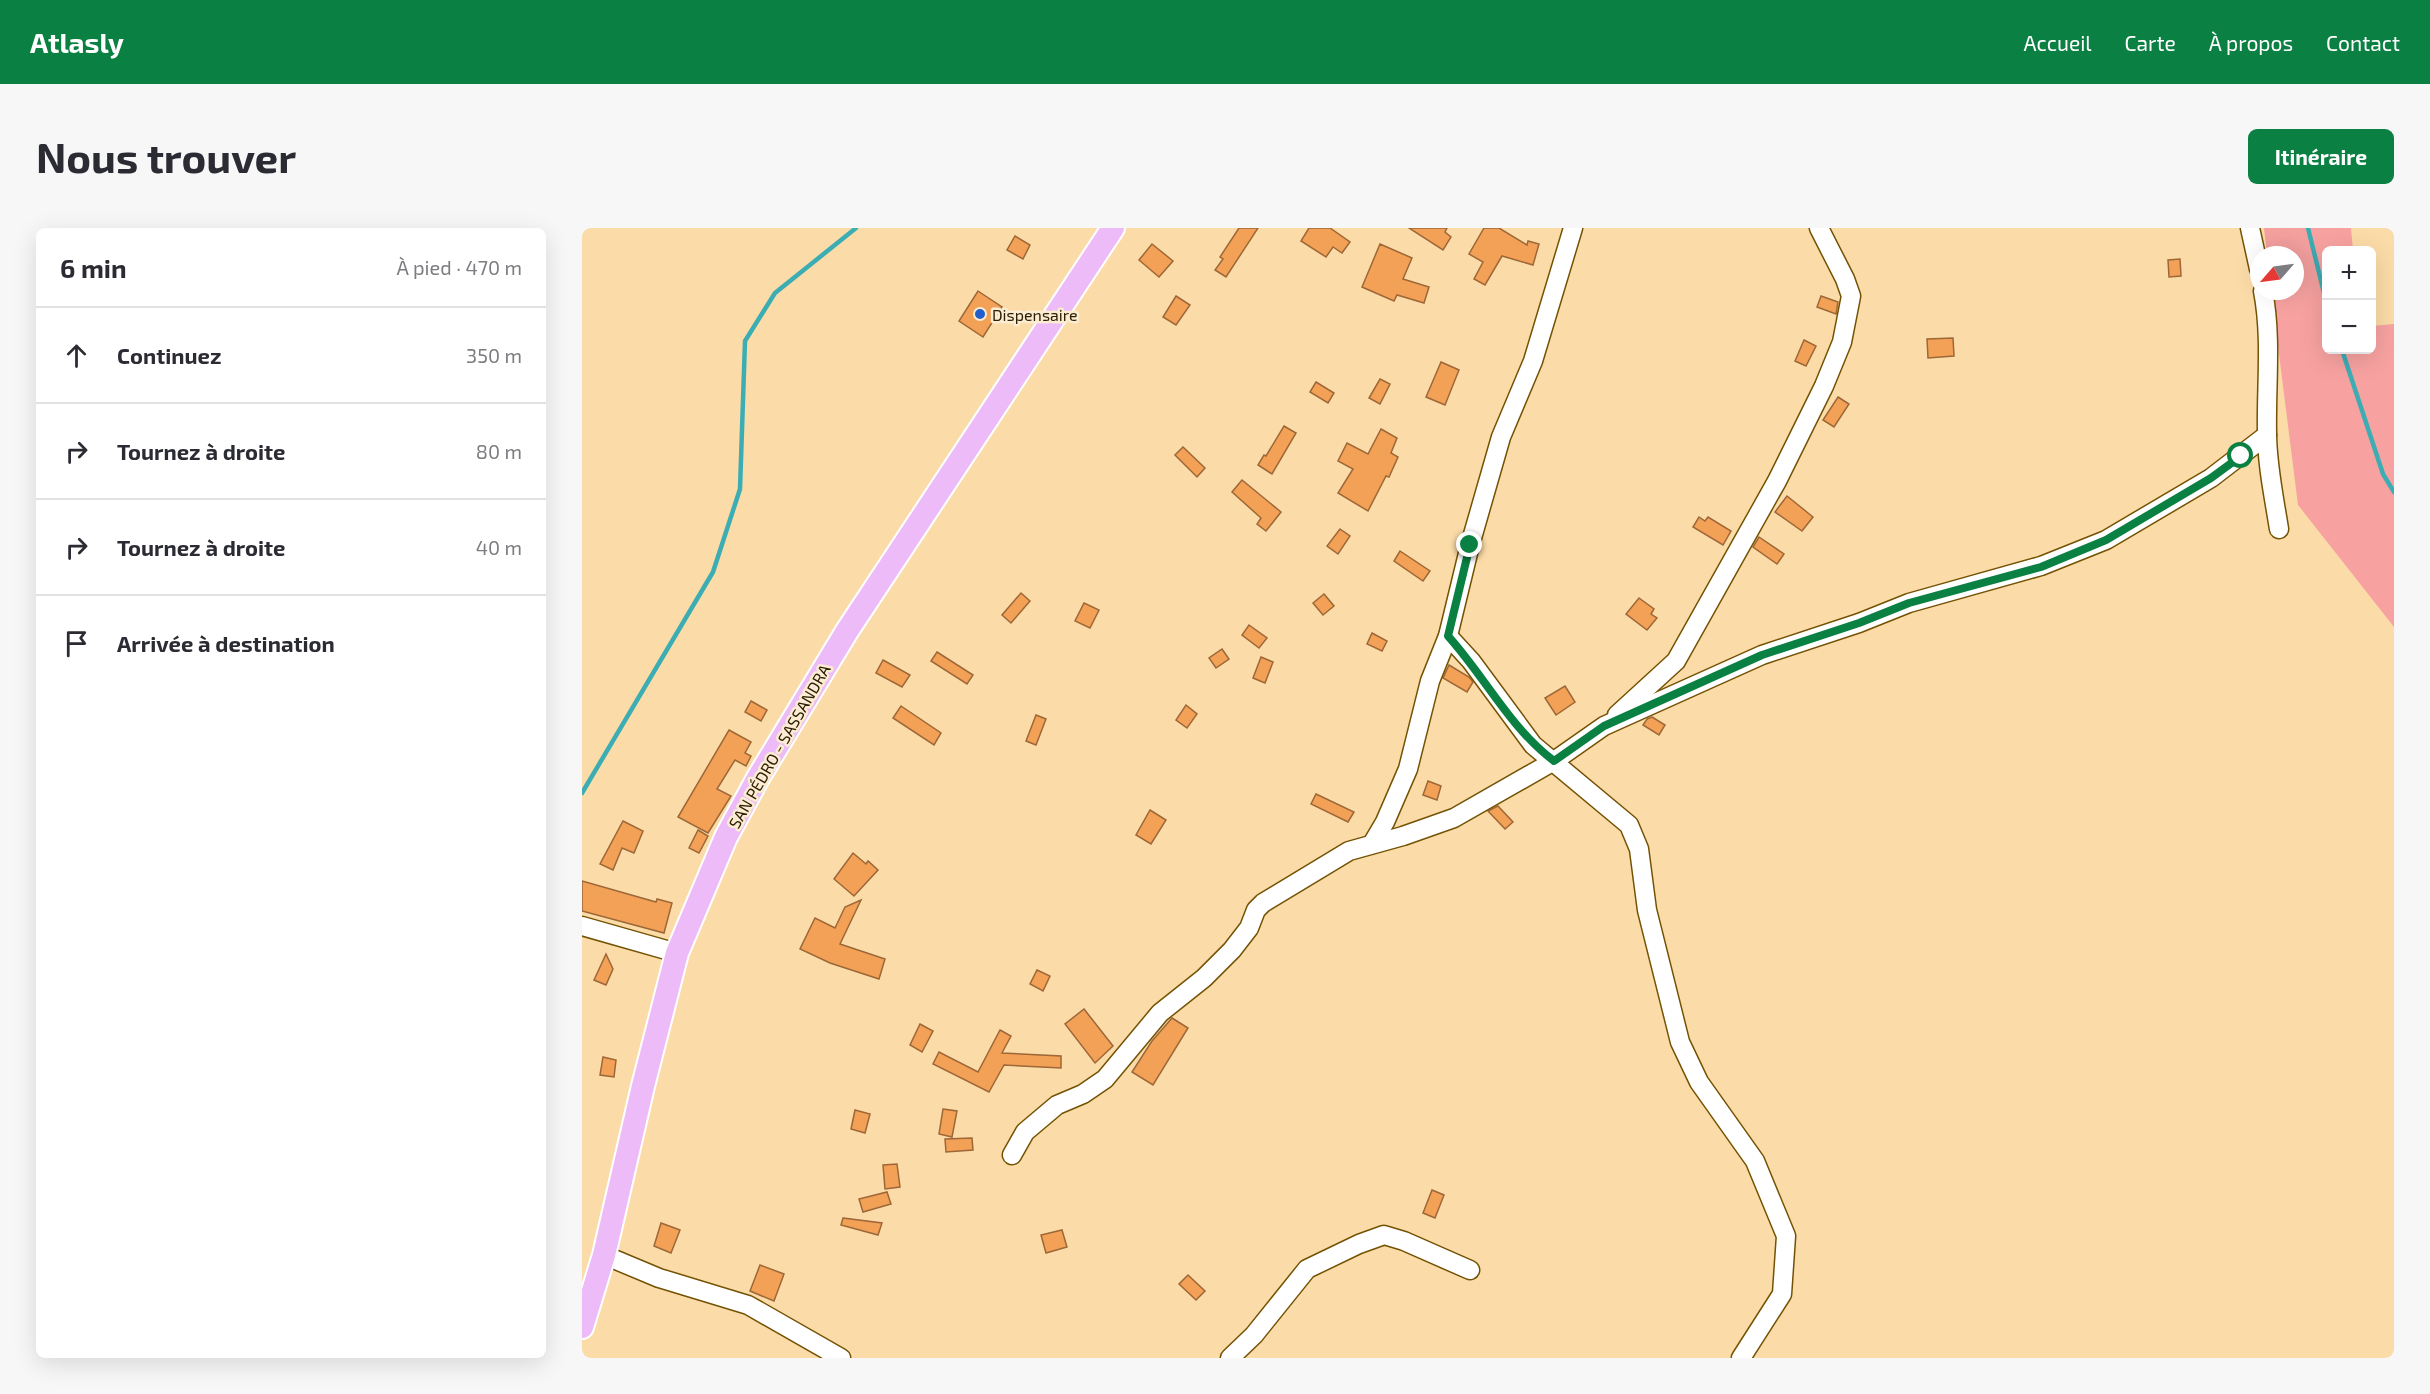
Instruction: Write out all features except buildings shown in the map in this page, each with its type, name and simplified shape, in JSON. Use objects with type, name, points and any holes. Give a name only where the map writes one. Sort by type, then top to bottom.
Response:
[{"type":"main road","name":"SAN PÉDRO - SASSANDRA","points":[[582,1327],[604,1255],[677,953],[726,837],[799,707],[937,492],[1113,228]]},
{"type":"street","points":[[1372,844],[1385,822],[1408,768],[1430,681],[1448,636],[1470,545],[1501,436],[1533,361],[1573,228]]},
{"type":"street","points":[[1012,1155],[1025,1132],[1057,1105],[1083,1094],[1106,1079],[1160,1013],[1204,978],[1232,950],[1249,928],[1256,910],[1263,903],[1349,851],[1403,837],[1454,818],[1554,761],[1604,726],[1676,661],[1777,481],[1824,386],[1842,342],[1851,296],[1845,279],[1819,228]]},
{"type":"street","points":[[2250,228],[2254,246]]},
{"type":"street","points":[[2265,300],[2268,361],[2266,435],[2279,529]]},
{"type":"street","points":[[1604,726],[1762,655],[1859,623],[1909,603],[2041,567],[2106,540],[2211,478],[2266,435]]},
{"type":"street","points":[[1448,636],[1471,661],[1533,745],[1629,825],[1639,849],[1647,910],[1680,1042],[1699,1082],[1755,1161],[1786,1236],[1782,1294],[1741,1358]]},
{"type":"street","points":[[582,926],[677,953]]},
{"type":"street","points":[[1230,1358],[1254,1335],[1307,1269],[1359,1244],[1384,1235],[1404,1241],[1470,1270]]},
{"type":"street","points":[[604,1255],[659,1278],[748,1305],[841,1358]]},
{"type":"shaded area","points":[[2264,228],[2351,228],[2353,246],[2322,246],[2322,354],[2376,354],[2376,326],[2394,324],[2394,627],[2298,505],[2272,300],[2304,300],[2304,246],[2266,246]]},
{"type":"waterway","points":[[582,793],[713,572],[740,489],[745,341],[775,293],[856,228]]},
{"type":"waterway","points":[[2308,228],[2326,300]]},
{"type":"waterway","points":[[2343,354],[2383,474],[2394,492]]},
{"type":"place","name":"Dispensaire","points":[[980,314]]},
{"type":"route","points":[[1470,545],[1448,636],[1471,661],[1509,716],[1533,745],[1554,761],[1604,726],[1762,655],[1811,640],[1909,603],[2041,567],[2106,540],[2211,478],[2241,456]]}]
